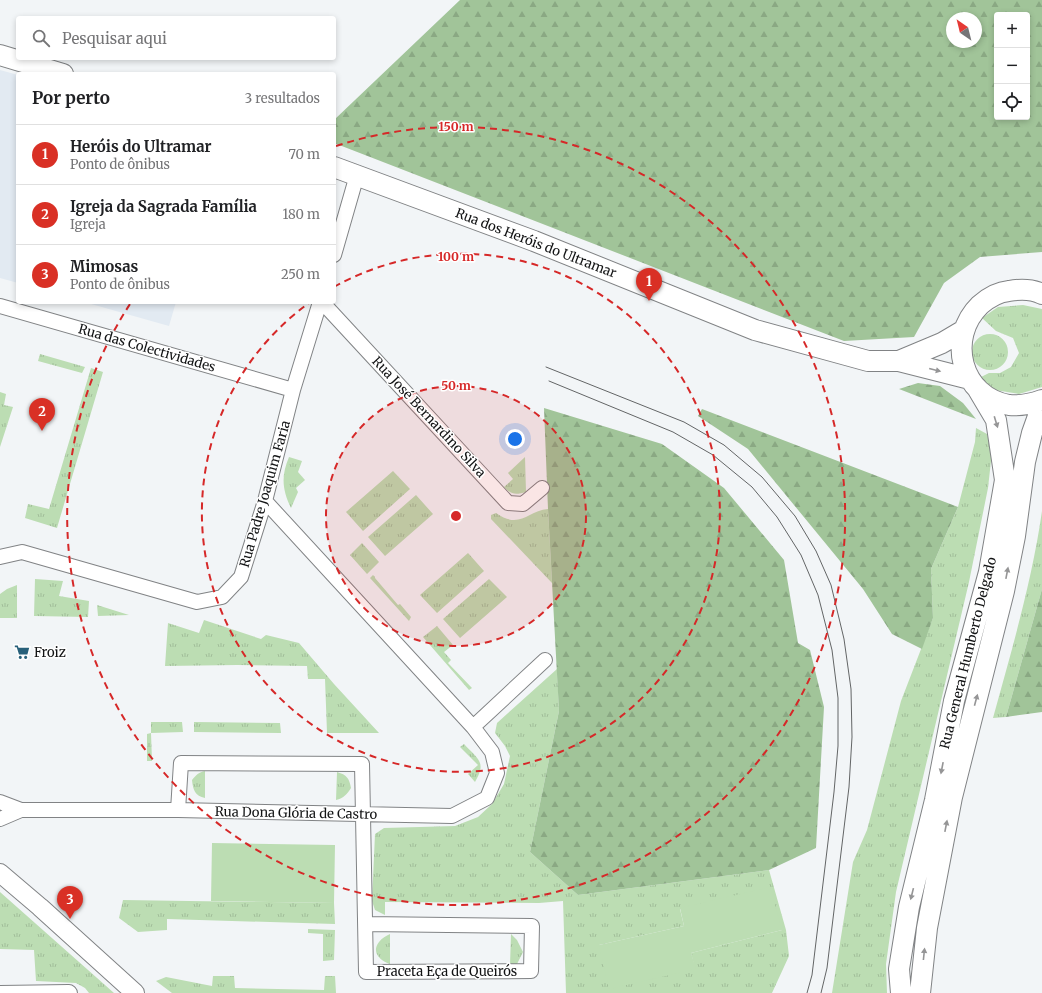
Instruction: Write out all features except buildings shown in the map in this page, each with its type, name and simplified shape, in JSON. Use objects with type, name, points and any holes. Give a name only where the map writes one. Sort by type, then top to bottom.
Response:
[{"type":"main road","points":[[0,55],[16,60]]},
{"type":"main road","points":[[17,60],[56,72]]},
{"type":"main road","name":"Rua dos Heróis do Ultramar","points":[[336,168],[534,241],[755,330],[868,361],[899,361],[974,383],[992,398],[1009,404],[1027,405],[1042,400]]},
{"type":"main road","points":[[964,330],[972,313],[986,300],[1002,292],[1021,289],[1039,292],[1042,294]]},
{"type":"main road","name":"Rua dos Heróis do Ultramar","points":[[899,361],[942,343],[964,330]]},
{"type":"main road","name":"Rua General Humberto Delgado","points":[[901,993],[899,969],[909,907],[935,800],[954,701],[989,572],[1005,480],[996,420],[963,363],[961,346],[964,330]]},
{"type":"main road","name":"Rua General Humberto Delgado","points":[[920,993],[927,928],[952,797],[1004,591],[1015,536],[1025,462],[1032,433],[1042,405]]},
{"type":"street","points":[[336,248],[357,175]]},
{"type":"street","name":"Rua Padre Joaquim Faria","points":[[0,557],[22,552],[197,602],[222,597],[241,577],[265,501],[293,390],[320,304]]},
{"type":"street","name":"Rua José Bernardino Silva","points":[[323,304],[508,503],[522,504],[542,488]]},
{"type":"street","name":"Rua das Colectividades","points":[[0,306],[293,390]]},
{"type":"street","name":"Rua Dona Glória de Castro","points":[[0,802],[21,810],[178,810],[452,816],[487,798],[497,773],[492,752],[473,727],[265,501]]},
{"type":"street","points":[[473,727],[546,660]]},
{"type":"street","name":"Praceta Eça de Queirós","points":[[178,810],[181,763],[362,764],[366,972],[531,971],[532,926],[366,924]]},
{"type":"street","name":"Rua Dona Glória de Castro","points":[[0,819],[21,810]]},
{"type":"street","points":[[0,873],[135,993]]},
{"type":"street","points":[[0,993],[70,993]]},
{"type":"shaded area","points":[[0,70],[16,74],[16,282],[0,278]]},
{"type":"shaded area","points":[[91,304],[175,304],[169,326]]},
{"type":"green space","points":[[460,0],[1042,0],[1042,252],[980,257],[944,283],[914,337],[844,341],[336,144],[336,118]]},
{"type":"green space","points":[[1023,305],[1042,309],[1042,387],[1019,394],[995,390],[979,378],[989,373],[1000,373],[1011,367],[1019,353],[1013,338],[996,331],[982,318],[998,307]]},
{"type":"green space","points":[[994,334],[1003,339],[1007,345],[1007,359],[1003,365],[994,370],[986,370],[977,365],[973,359],[972,348],[977,339],[983,335]]},
{"type":"green space","points":[[40,354],[85,367],[82,373],[38,361]]},
{"type":"green space","points":[[91,368],[103,372],[57,528],[25,518],[28,504],[49,509]]},
{"type":"green space","points":[[918,383],[940,386],[963,403],[976,419],[899,389]]},
{"type":"green space","points":[[0,392],[6,394],[4,405],[13,407],[0,447]]},
{"type":"green space","points":[[544,408],[662,444],[724,488],[784,560],[798,643],[810,650],[824,707],[816,848],[769,870],[578,895],[530,852],[559,711]]},
{"type":"green space","points":[[702,409],[958,507],[931,569],[933,618],[922,649],[892,634],[863,589],[748,449],[698,416]]},
{"type":"green space","points":[[976,428],[987,434],[992,452],[988,488],[969,582],[896,892],[886,964],[887,993],[832,993],[853,862],[867,830],[901,701],[933,618],[931,569],[958,507],[975,442]]},
{"type":"green space","points":[[289,457],[302,461],[298,472],[305,480],[296,488],[298,492],[291,508],[284,489],[284,476]]},
{"type":"green space","points":[[525,457],[526,492],[519,494],[511,493],[504,487],[513,479],[508,473]]},
{"type":"green space","points":[[393,471],[410,489],[363,531],[346,512]]},
{"type":"green space","points":[[416,495],[433,514],[385,556],[368,537]]},
{"type":"green space","points":[[548,509],[552,583],[491,519],[491,515],[496,513],[504,518],[517,520],[541,510]]},
{"type":"green space","points":[[1042,511],[1042,589],[1006,717],[993,718],[1027,589]]},
{"type":"green space","points":[[362,543],[379,562],[367,574],[350,555]]},
{"type":"green space","points":[[468,553],[484,571],[437,613],[420,595]]},
{"type":"green space","points":[[373,575],[398,605],[400,604],[411,617],[409,621],[370,578]]},
{"type":"green space","points":[[35,579],[63,581],[59,596],[89,601],[88,617],[34,616]]},
{"type":"green space","points":[[489,579],[507,597],[460,638],[443,619]]},
{"type":"green space","points":[[17,585],[17,618],[0,618],[0,594]]},
{"type":"green space","points":[[1042,589],[1042,712],[1006,717]]},
{"type":"green space","points":[[97,605],[129,615],[98,616]]},
{"type":"green space","points":[[204,620],[261,639],[266,635],[299,643],[379,733],[327,733],[325,679],[308,679],[307,666],[165,666],[168,623],[199,633]]},
{"type":"green space","points":[[437,626],[453,645],[444,652],[451,660],[448,663],[472,688],[469,690],[423,637]]},
{"type":"green space","points":[[557,669],[559,711],[530,852],[578,895],[769,870],[786,930],[789,956],[772,993],[566,993],[563,901],[539,903],[385,902],[385,915],[375,910],[372,901],[375,834],[384,828],[455,826],[478,817],[492,804],[504,784],[510,756],[505,746],[495,733],[497,723]],"holes":[[[680,909],[782,930],[691,953],[695,969],[599,945],[684,926]]]},
{"type":"green space","points":[[151,722],[182,722],[183,732],[151,733]]},
{"type":"green space","points":[[194,722],[280,723],[281,733],[194,732]]},
{"type":"green space","points":[[151,733],[152,761],[147,761],[147,734]]},
{"type":"green space","points":[[464,744],[479,761],[480,770],[475,782],[468,774],[478,765],[460,747]]},
{"type":"green space","points":[[205,771],[205,798],[199,796],[195,792],[192,780],[198,774]]},
{"type":"green space","points":[[337,772],[347,777],[351,788],[345,796],[336,800]]},
{"type":"green space","points":[[212,843],[335,845],[334,903],[211,901]]},
{"type":"green space","points":[[770,887],[782,930],[691,953],[696,969],[609,989],[599,945],[684,926],[680,908]]},
{"type":"green space","points":[[0,892],[114,993],[89,993],[85,988],[76,983],[36,981],[34,950],[0,949]]},
{"type":"green space","points":[[123,900],[334,903],[335,924],[167,919],[167,930],[138,932],[119,918]]},
{"type":"green space","points":[[308,929],[335,930],[334,960],[323,961],[323,934],[308,933]]},
{"type":"green space","points":[[390,934],[390,964],[383,961],[378,956],[376,949],[380,941]]},
{"type":"green space","points":[[511,934],[517,940],[523,952],[517,964],[510,965]]},
{"type":"green space","points":[[213,976],[234,976],[235,988],[324,990],[325,976],[335,976],[336,993],[172,993],[156,981],[166,977],[212,986]]},
{"type":"tram line","points":[[546,367],[684,422],[724,445],[762,477],[795,516],[816,551],[831,585],[844,639],[851,689],[852,737],[849,787],[827,968],[821,993]]},
{"type":"tram line","points":[[549,381],[673,432],[713,455],[752,487],[777,517],[801,555],[818,595],[832,650],[838,698],[838,746],[834,792],[812,975],[807,993]]},
{"type":"place","name":"Heróis do Ultramar","points":[[649,301]]},
{"type":"place","name":"Igreja da Sagrada Família","points":[[42,431]]},
{"type":"place","name":"Froiz","points":[[22,652]]},
{"type":"place","name":"Mimosas","points":[[70,919]]}]
